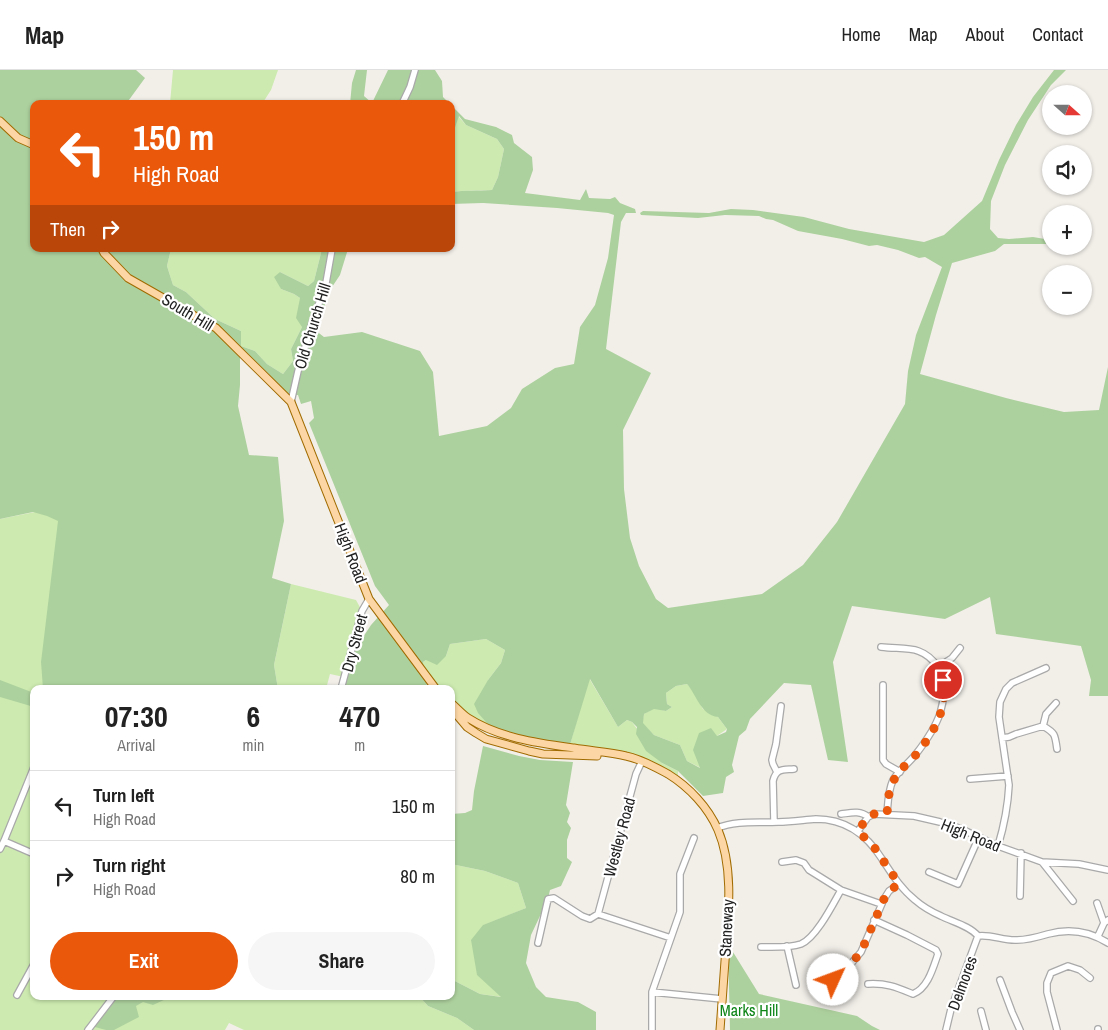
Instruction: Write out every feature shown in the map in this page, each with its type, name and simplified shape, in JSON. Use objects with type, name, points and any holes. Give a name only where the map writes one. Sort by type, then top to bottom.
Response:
[{"type":"main road","points":[[0,121],[18,138],[30,143]]},
{"type":"main road","name":"South Hill","points":[[104,252],[128,278],[216,328],[291,402]]},
{"type":"main road","name":"High Road","points":[[291,402],[369,599],[433,685]]},
{"type":"main road","points":[[455,707],[476,723],[502,734],[545,744],[626,756],[642,761],[678,780],[703,805],[717,828]]},
{"type":"main road","points":[[455,713],[467,727],[486,739],[499,743],[543,754],[605,756],[642,761]]},
{"type":"main road","name":"Staneway","points":[[717,828],[724,852],[728,886],[728,917],[720,1030]]},
{"type":"street","points":[[404,100],[410,87],[414,70]]},
{"type":"street","name":"Old Church Hill","points":[[291,402],[312,323],[326,283],[331,252]]},
{"type":"street","name":"Dry Street","points":[[342,685],[362,611],[369,599]]},
{"type":"street","points":[[881,647],[918,650],[928,656],[938,667],[944,688],[944,698],[937,723],[919,750],[893,780],[887,814]]},
{"type":"street","points":[[938,667],[952,658],[960,648]]},
{"type":"street","points":[[998,846],[1008,796],[1008,776],[999,708],[1006,689],[1014,681],[1046,668]]},
{"type":"street","points":[[884,684],[883,760],[886,764],[900,772]]},
{"type":"street","points":[[1043,726],[1046,714],[1056,703]]},
{"type":"street","points":[[777,772],[772,760],[781,706]]},
{"type":"street","points":[[1002,738],[1043,726],[1053,732],[1056,737],[1057,749]]},
{"type":"street","name":"Westley Road","points":[[598,914],[635,777],[642,761]]},
{"type":"street","points":[[774,822],[774,776],[782,770],[794,769]]},
{"type":"street","points":[[970,779],[1008,776]]},
{"type":"street","points":[[0,849],[30,777]]},
{"type":"street","name":"High Road","points":[[840,814],[860,813],[868,817],[874,814],[887,814],[932,819],[1042,862]]},
{"type":"street","points":[[858,831],[868,817]]},
{"type":"street","points":[[717,828],[736,823],[824,820],[840,822],[858,831],[874,847],[899,884],[914,900],[971,930],[978,936],[1020,940],[1072,930],[1098,936],[1108,942]]},
{"type":"street","points":[[929,872],[958,884],[979,837]]},
{"type":"street","points":[[652,1030],[652,992],[680,912],[680,874],[694,838]]},
{"type":"street","points":[[4,841],[30,852]]},
{"type":"street","points":[[1020,896],[1021,854]]},
{"type":"street","points":[[782,862],[796,860],[804,863],[809,870],[841,890],[881,904]]},
{"type":"street","points":[[1042,862],[1080,864],[1108,870]]},
{"type":"street","points":[[1042,862],[1073,901]]},
{"type":"street","points":[[833,980],[844,972],[861,952],[886,894],[899,884]]},
{"type":"street","points":[[761,948],[802,944],[813,936],[841,890]]},
{"type":"street","points":[[538,943],[548,899],[554,898],[590,919],[598,914],[671,938]]},
{"type":"street","points":[[1097,903],[1106,921],[1098,936]]},
{"type":"street","points":[[868,984],[885,984],[914,994],[926,983],[938,954],[936,950],[874,920]]},
{"type":"street","name":"Delmores","points":[[946,1030],[951,1009],[978,936]]},
{"type":"street","points":[[787,946],[796,984]]},
{"type":"street","points":[[1057,1030],[1047,992],[1047,983],[1051,973],[1068,966],[1080,970],[1090,978]]},
{"type":"street","points":[[17,994],[30,971]]},
{"type":"street","points":[[1000,980],[1020,1030]]},
{"type":"street","points":[[652,992],[722,999]]},
{"type":"street","points":[[88,1030],[111,1000]]},
{"type":"street","points":[[981,1011],[986,1030]]},
{"type":"green space","points":[[0,70],[136,70],[145,78],[129,100],[30,100],[30,252],[170,252],[167,266],[173,285],[186,292],[215,319],[241,331],[241,346],[255,351],[267,364],[283,374],[293,361],[291,349],[302,327],[296,318],[300,298],[281,289],[274,277],[280,272],[308,286],[314,281],[321,252],[347,252],[340,275],[328,293],[321,320],[315,330],[324,337],[362,332],[420,351],[433,372],[439,436],[487,426],[511,408],[522,389],[555,368],[574,364],[580,327],[595,305],[608,258],[614,215],[557,208],[483,203],[455,204],[455,192],[492,190],[498,177],[504,149],[497,139],[466,125],[459,116],[455,128],[455,109],[465,119],[496,127],[512,135],[514,143],[532,157],[533,170],[525,193],[580,200],[586,189],[589,198],[610,199],[615,197],[620,203],[635,209],[636,213],[626,213],[621,222],[606,349],[651,373],[623,430],[624,489],[630,538],[639,566],[656,599],[668,608],[762,594],[803,565],[837,522],[905,404],[908,371],[916,335],[942,267],[925,257],[919,258],[877,245],[869,246],[798,231],[759,216],[725,215],[698,218],[641,215],[640,213],[643,211],[709,213],[731,209],[753,210],[804,217],[849,229],[924,242],[944,235],[982,201],[1016,125],[1042,85],[1042,99],[1028,120],[1005,165],[991,201],[990,229],[998,238],[1033,237],[1042,238],[1042,244],[1004,244],[995,251],[952,263],[920,374],[1064,412],[1099,410],[1108,367],[1108,696],[1089,696],[1091,680],[1081,646],[996,634],[990,597],[945,619],[852,606],[833,662],[848,762],[828,760],[811,685],[784,683],[750,719],[746,730],[739,736],[732,765],[734,772],[726,777],[723,793],[703,796],[678,771],[662,763],[646,751],[636,734],[637,727],[632,722],[627,720],[618,727],[590,679],[569,748],[493,730],[478,713],[474,704],[488,680],[501,663],[505,650],[486,639],[450,644],[446,656],[437,665],[426,660],[423,662],[427,685],[343,685],[352,654],[371,625],[389,605],[375,586],[309,423],[314,418],[311,401],[301,404],[298,395],[288,395],[240,353],[238,406],[249,455],[278,457],[284,521],[272,578],[291,584],[274,665],[277,685],[43,685],[41,662],[58,521],[33,512],[0,519]],"holes":[[[687,684],[703,709],[712,716],[718,717],[727,729],[726,732],[717,736],[711,728],[699,733],[693,750],[700,768],[687,761],[680,745],[654,735],[643,723],[644,714],[654,709],[666,711],[672,707],[667,704],[666,693],[676,686]]]},
{"type":"green space","points":[[173,70],[278,70],[271,90],[265,100],[170,100]]},
{"type":"green space","points":[[356,70],[367,70],[364,96],[369,100],[350,100],[352,83]]},
{"type":"green space","points":[[388,70],[435,70],[442,81],[443,97],[446,100],[373,100]]},
{"type":"green space","points":[[1054,70],[1066,70],[1051,85],[1042,85]]},
{"type":"green space","points":[[458,116],[466,125],[497,139],[504,149],[498,177],[492,190],[455,192],[455,126]]},
{"type":"green space","points":[[170,252],[321,252],[314,281],[308,286],[280,272],[281,289],[300,298],[302,327],[291,349],[293,361],[283,374],[267,364],[255,351],[241,346],[241,331],[215,319],[186,292],[173,285],[167,266]]},
{"type":"green space","points":[[70,505],[51,685],[30,685],[30,1000],[423,1000],[428,1006],[457,1018],[474,1030],[244,1030],[229,1023],[225,1030],[0,1030],[0,519]]},
{"type":"green space","points":[[291,584],[356,600],[362,611],[344,677],[330,674],[327,685],[277,685],[274,665]]},
{"type":"green space","points":[[486,639],[505,650],[501,663],[488,680],[493,730],[455,706],[455,685],[433,685],[424,674],[423,662],[446,656],[450,644]]},
{"type":"green space","points":[[589,678],[618,727],[627,720],[632,722],[662,763],[678,771],[678,780],[642,761],[569,748]]},
{"type":"green space","points":[[0,680],[30,691],[30,706],[0,697]]},
{"type":"green space","points":[[687,684],[703,709],[718,717],[727,729],[717,736],[701,768],[687,761],[680,745],[654,735],[642,723],[644,714],[654,708],[666,711],[672,707],[667,704],[666,693],[676,686]]},
{"type":"green space","points":[[483,746],[540,760],[573,762],[566,805],[570,813],[567,822],[571,828],[567,840],[567,858],[572,862],[561,886],[550,890],[548,899],[531,935],[526,963],[536,987],[546,997],[578,1002],[596,1012],[596,1030],[474,1030],[457,1018],[428,1006],[423,1000],[455,1000],[455,981],[480,994],[501,997],[477,975],[471,940],[483,925],[526,908],[518,883],[485,871],[455,865],[455,814],[472,810]]},
{"type":"green space","points":[[455,865],[485,871],[518,883],[526,908],[484,925],[502,997],[480,994],[455,981]]},
{"type":"green space","name":"Marks Hill","points":[[728,944],[759,994],[857,1016],[880,1030],[730,1030]]},
{"type":"green space","points":[[111,1000],[164,1000],[153,1005],[143,1002],[136,1006],[139,1017],[114,1030],[91,1026]]},
{"type":"route","points":[[833,980],[844,972],[861,952],[884,899],[889,891],[899,884],[874,847],[858,831],[870,815],[878,813],[887,814],[889,794],[893,780],[916,754],[937,723],[944,698],[943,680]]}]
